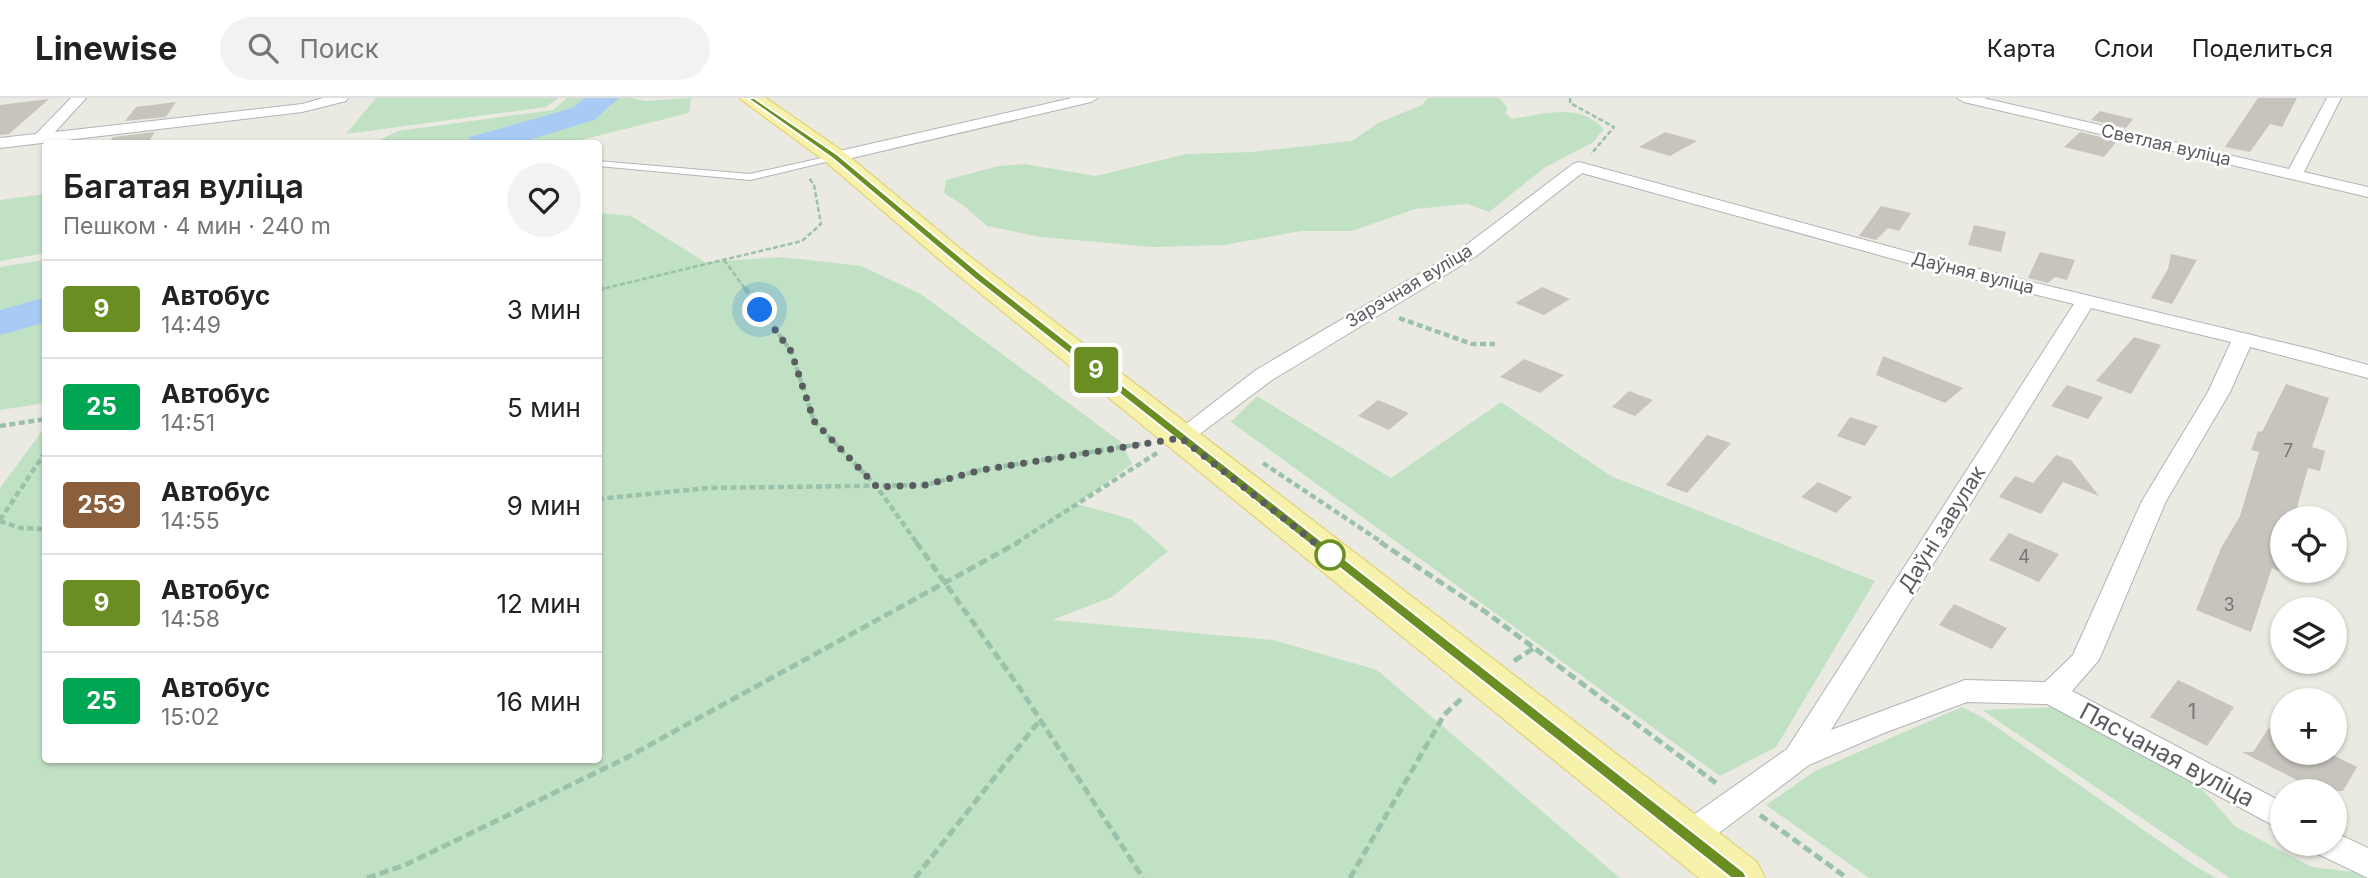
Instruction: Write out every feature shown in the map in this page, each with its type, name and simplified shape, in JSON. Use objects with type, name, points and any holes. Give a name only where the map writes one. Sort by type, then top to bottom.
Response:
[{"type":"main road","points":[[751,98],[834,157],[958,261],[1738,878]]},
{"type":"street","points":[[41,138],[79,98]]},
{"type":"street","points":[[0,143],[302,108],[341,98]]},
{"type":"street","points":[[834,157],[1091,98]]},
{"type":"street","name":"Светлая вуліца","points":[[1964,98],[2368,192]]},
{"type":"street","points":[[2019,111],[2032,98]]},
{"type":"street","points":[[2294,175],[2334,98]]},
{"type":"street","name":"Даўняя вуліца","points":[[1578,167],[1797,228],[2368,372]]},
{"type":"street","name":"Зарэчная вуліца","points":[[1181,438],[1264,375],[1468,253],[1578,167]]},
{"type":"street","name":"Даўні завулак","points":[[1798,757],[2086,300]]},
{"type":"street","points":[[1687,838],[1798,757],[1965,691],[2052,693],[2085,660],[2154,501],[2219,392],[2243,339]]},
{"type":"street","name":"Пясчаная вуліца","points":[[2052,693],[2270,811]]},
{"type":"street","points":[[2347,853],[2368,864]]},
{"type":"lane","points":[[602,163],[750,177],[834,157]]},
{"type":"path","points":[[1570,98],[1570,103],[1614,127],[1578,167]]},
{"type":"path","points":[[602,289],[802,241],[821,224],[814,185],[804,169],[834,157]]},
{"type":"path","points":[[724,260],[791,351],[814,421],[877,487],[1040,720],[1143,878]]},
{"type":"path","points":[[1372,309],[1472,344],[1495,344]]},
{"type":"path","points":[[0,426],[42,420]]},
{"type":"path","points":[[602,499],[708,488],[925,485],[981,470],[1181,438]]},
{"type":"path","points":[[366,878],[405,865],[624,759],[1017,543],[1181,438]]},
{"type":"path","points":[[42,457],[0,520],[20,528],[42,529]]},
{"type":"path","points":[[1260,461],[1487,613],[1847,878]]},
{"type":"path","points":[[1350,878],[1444,715],[1484,677],[1534,648]]},
{"type":"path","points":[[915,878],[1040,720]]},
{"type":"green space","points":[[376,98],[558,98],[546,107],[346,134]]},
{"type":"green space","points":[[567,98],[631,98],[645,101],[691,98],[689,113],[581,140],[380,140],[398,131],[553,110]]},
{"type":"green space","points":[[1428,98],[1499,98],[1507,107],[1506,114],[1512,119],[1549,113],[1572,113],[1584,115],[1604,129],[1592,143],[1544,168],[1489,212],[1468,204],[1415,209],[1352,231],[1301,231],[1225,245],[1153,247],[1041,237],[987,226],[944,193],[946,180],[999,166],[1024,164],[1096,176],[1186,154],[1252,152],[1352,141],[1378,123],[1422,105]]},
{"type":"green space","points":[[42,194],[42,254],[0,261],[0,200]]},
{"type":"green space","points":[[602,213],[631,216],[705,262],[782,257],[861,266],[921,294],[1121,442],[1132,464],[1077,504],[1131,519],[1168,551],[1112,597],[1052,620],[1273,640],[1377,670],[1620,878],[0,878],[0,488],[42,431],[42,763],[602,763]]},
{"type":"green space","points":[[42,260],[42,403],[0,410],[0,267]]},
{"type":"green space","points":[[1257,396],[1391,478],[1501,402],[1611,476],[1875,581],[1776,747],[1720,776],[1231,422]]},
{"type":"green space","points":[[1962,707],[1985,719],[2216,878],[1869,878],[1766,805],[1815,771]]},
{"type":"green space","points":[[2057,707],[2200,787],[2236,827],[2270,845],[2270,856],[2291,856],[2312,867],[2361,873],[2368,878],[2230,878],[1982,710]]},
{"type":"building","points":[[2258,98],[2297,98],[2282,127],[2270,124],[2250,152],[2225,147]]},
{"type":"building","points":[[49,99],[9,134],[0,135],[0,105]]},
{"type":"building","points":[[176,102],[166,117],[125,121],[136,107]]},
{"type":"building","points":[[2100,111],[2133,119],[2126,128],[2091,120]]},
{"type":"building","points":[[155,132],[150,140],[111,140],[113,137]]},
{"type":"building","points":[[1665,132],[1697,141],[1670,156],[1639,147]]},
{"type":"building","points":[[2080,132],[2117,141],[2104,157],[2064,147]]},
{"type":"building","points":[[1881,206],[1911,213],[1899,231],[1888,228],[1876,240],[1859,236]]},
{"type":"building","points":[[1974,225],[2006,232],[2001,252],[1968,245]]},
{"type":"building","points":[[2040,252],[2075,260],[2067,280],[2055,277],[2048,283],[2028,278]]},
{"type":"building","points":[[2171,254],[2197,260],[2172,304],[2151,298],[2168,269]]},
{"type":"building","points":[[1542,287],[1570,299],[1544,315],[1515,303]]},
{"type":"building","points":[[2134,337],[2161,345],[2131,394],[2096,381]]},
{"type":"building","points":[[1883,356],[1963,388],[1945,403],[1876,375]]},
{"type":"building","points":[[1524,359],[1564,375],[1540,393],[1500,377]]},
{"type":"building","points":[[2286,384],[2329,398],[2312,447],[2325,451],[2320,471],[2308,468],[2297,506],[2270,506],[2270,574],[2251,632],[2196,610],[2221,548],[2240,516],[2259,452],[2251,450],[2258,431],[2262,432]]},
{"type":"building","points":[[2067,385],[2103,397],[2088,419],[2051,406]]},
{"type":"building","points":[[1629,391],[1653,400],[1635,416],[1612,407]]},
{"type":"building","points":[[1378,400],[1409,413],[1389,430],[1358,416]]},
{"type":"building","points":[[1850,417],[1878,426],[1865,446],[1837,436]]},
{"type":"building","points":[[1707,435],[1731,443],[1687,493],[1666,485]]},
{"type":"building","points":[[2056,455],[2071,460],[2099,496],[2063,482],[2041,514],[1999,497],[2015,476],[2033,483]]},
{"type":"building","points":[[1818,482],[1852,497],[1836,513],[1801,497]]},
{"type":"building","points":[[2009,533],[2059,554],[2039,582],[1989,560]]},
{"type":"building","points":[[1954,604],[2007,628],[1992,649],[1939,625]]},
{"type":"building","points":[[2178,680],[2234,707],[2207,746],[2150,717]]},
{"type":"building","points":[[2270,726],[2270,765],[2347,765],[2347,762],[2357,767],[2347,784],[2347,779],[2295,779],[2242,752],[2253,752]]},
{"type":"waterway","points":[[495,140],[583,114],[604,98]]},
{"type":"waterway","points":[[0,323],[42,310]]},
{"type":"bus line","name":"9","points":[[751,98],[835,156],[979,277],[1738,878]]},
{"type":"route","points":[[760,310],[791,351],[814,421],[877,487],[925,485],[981,470],[1181,438],[1333,557],[1330,555]]}]
